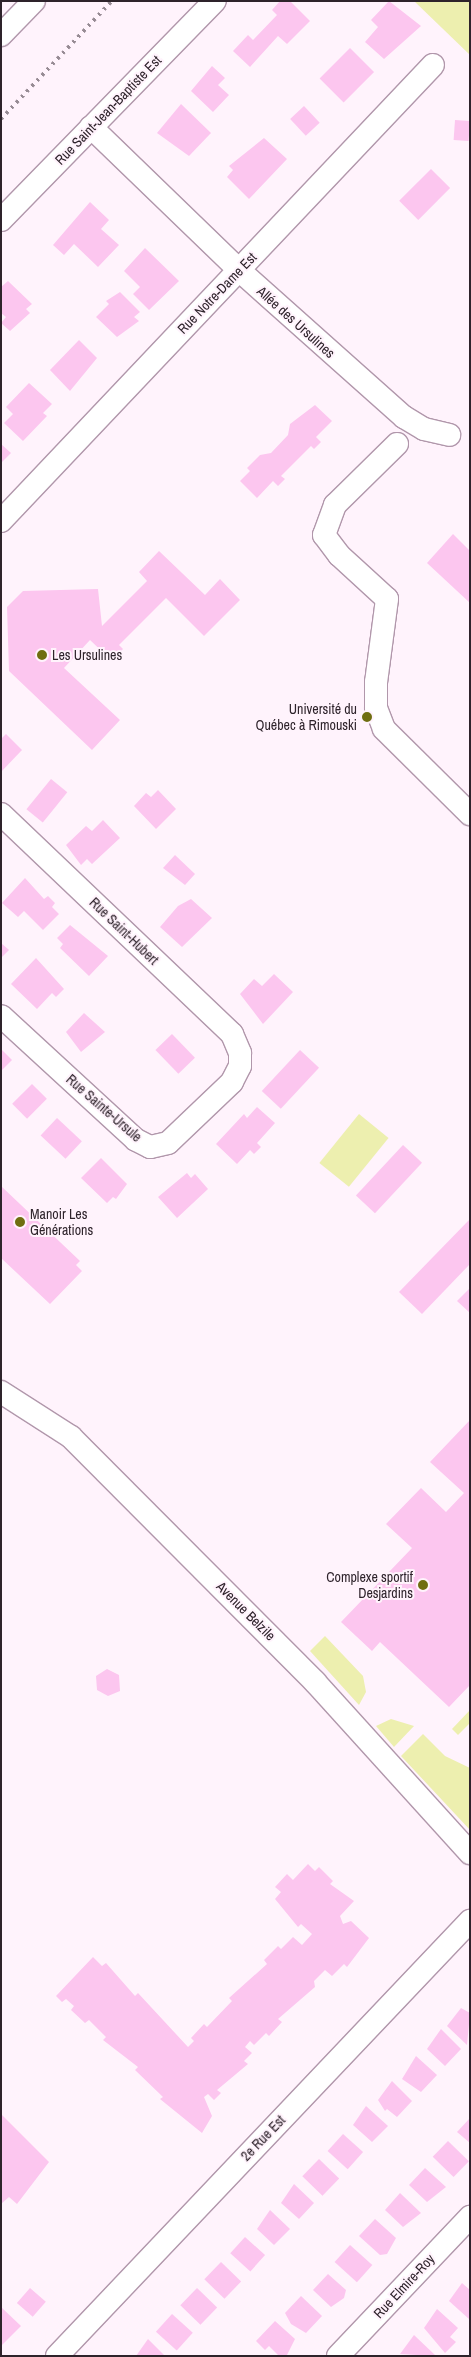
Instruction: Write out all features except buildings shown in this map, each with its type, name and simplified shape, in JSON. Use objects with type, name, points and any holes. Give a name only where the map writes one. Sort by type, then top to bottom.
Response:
[{"type":"street","points":[[1,35],[34,1]]},
{"type":"street","name":"Rue Saint-Jean-Baptiste Est","points":[[1,220],[215,1]]},
{"type":"street","name":"Rue Notre-Dame Est","points":[[1,521],[240,271],[433,65]]},
{"type":"street","name":"Allée des Ursulines","points":[[91,128],[240,271],[404,417],[424,429],[449,434]]},
{"type":"street","points":[[397,444],[335,504],[324,535],[338,555],[387,599],[376,682],[376,708],[384,729],[470,814]]},
{"type":"street","name":"Rue Saint-Hubert","points":[[1,814],[232,1034],[240,1052]]},
{"type":"street","name":"Rue Sainte-Ursule","points":[[1,1016],[136,1140],[150,1147],[168,1143],[232,1082],[240,1052]]},
{"type":"street","name":"Avenue Belzile","points":[[1,1392],[71,1437],[315,1682],[470,1853]]},
{"type":"street","name":"2e Rue Est","points":[[57,2356],[470,1920]]},
{"type":"street","name":"Rue Elmire-Roy","points":[[338,2356],[470,2217]]},
{"type":"green space","points":[[414,1],[470,1],[470,55]]},
{"type":"green space","points":[[359,1114],[389,1138],[349,1187],[319,1163]]},
{"type":"green space","points":[[325,1636],[363,1676],[366,1692],[359,1705],[310,1651]]},
{"type":"green space","points":[[470,1710],[470,1723],[458,1735],[452,1729]]},
{"type":"green space","points":[[391,1719],[414,1726],[394,1747],[376,1726]]},
{"type":"green space","points":[[423,1734],[445,1756],[470,1768],[470,1830],[401,1756]]},
{"type":"railway","points":[[1,119],[112,1]]},
{"type":"place","name":"Les Ursulines","points":[[42,655]]},
{"type":"place","name":"Université du Québec à Rimouski","points":[[367,717]]},
{"type":"place","name":"Manoir Les Générations","points":[[20,1222]]},
{"type":"place","name":"Complexe sportif Desjardins","points":[[423,1585]]}]
